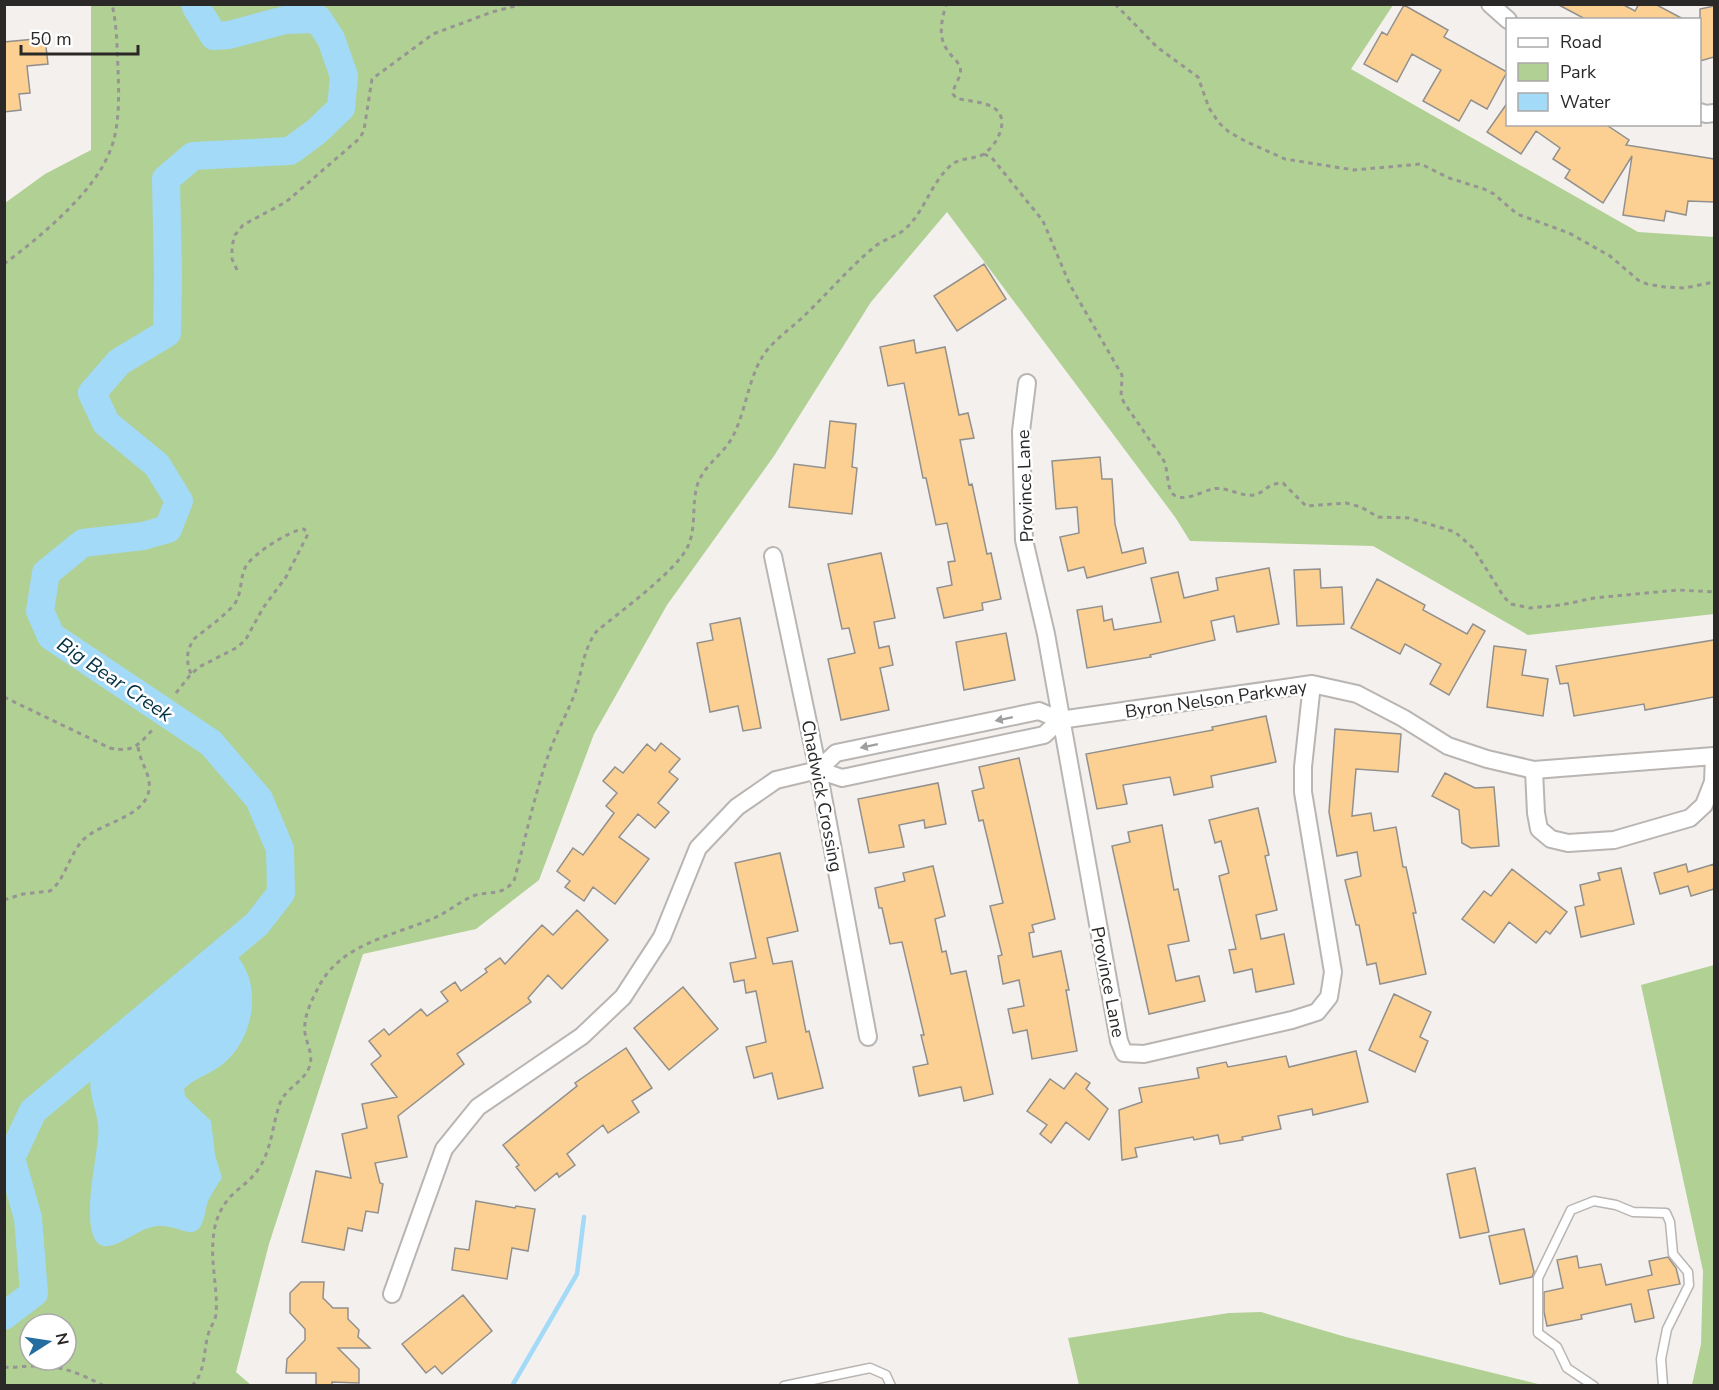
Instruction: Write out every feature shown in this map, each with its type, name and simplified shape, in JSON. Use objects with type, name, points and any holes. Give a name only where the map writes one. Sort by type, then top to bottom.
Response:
[{"type":"street","points":[[1490,4],[1506,18]]},
{"type":"street","name":"Province Lane","points":[[1027,383],[1022,431],[1024,540],[1046,634],[1119,1041],[1124,1053],[1144,1054],[1292,1020],[1317,1012],[1329,997],[1334,972],[1303,792],[1303,766],[1312,684]]},
{"type":"street","name":"Chadwick Crossing","points":[[773,556],[818,770],[868,1037]]},
{"type":"street","name":"Byron Nelson Parkway","points":[[392,1294],[444,1149],[478,1107],[582,1036],[623,997],[662,937],[698,848],[737,807],[776,780],[818,770],[836,753],[1039,711],[1060,720],[1312,684],[1357,694],[1394,713],[1448,746],[1487,759],[1534,770],[1714,756]]},
{"type":"street","name":"Byron Nelson Parkway","points":[[818,770],[843,778],[1044,735],[1060,720]]},
{"type":"street","points":[[938,732],[944,756]]},
{"type":"street","points":[[1534,770],[1539,830],[1551,839],[1568,843],[1614,840],[1690,818],[1704,805],[1713,782],[1714,756]]},
{"type":"lane","points":[[1594,1386],[1567,1368],[1557,1347],[1538,1333],[1538,1278],[1571,1210],[1594,1201],[1616,1205],[1633,1212],[1666,1213],[1670,1222],[1673,1254],[1688,1272],[1689,1285],[1667,1329],[1661,1359],[1663,1386]]},
{"type":"lane","points":[[784,1386],[870,1368],[886,1375],[891,1386]]},
{"type":"path","points":[[4,264],[76,202],[92,185],[111,150],[116,126],[118,76],[118,39],[112,4]]},
{"type":"path","points":[[237,270],[232,259],[232,246],[235,235],[243,225],[286,202],[360,138],[364,130],[372,79],[433,34],[492,12],[523,4]]},
{"type":"path","points":[[192,1386],[201,1373],[208,1332],[216,1314],[212,1254],[217,1218],[221,1209],[250,1180],[260,1166],[270,1142],[281,1101],[307,1071],[311,1058],[305,1032],[305,1018],[321,983],[343,959],[362,946],[432,919],[458,903],[481,893],[500,892],[514,881],[548,754],[564,722],[590,640],[596,632],[670,568],[688,547],[693,533],[699,482],[710,464],[732,439],[742,417],[756,368],[768,349],[874,247],[899,233],[909,224],[950,166],[957,160],[984,154],[1000,134],[1001,117],[992,107],[957,98],[953,94],[953,88],[960,74],[960,66],[944,45],[941,37],[946,4]]},
{"type":"path","points":[[1115,4],[1157,47],[1198,77],[1209,108],[1219,123],[1245,141],[1285,159],[1354,170],[1421,164],[1449,178],[1494,194],[1517,214],[1569,233],[1610,256],[1638,280],[1647,284],[1675,288],[1714,282]]},
{"type":"path","points":[[984,154],[996,164],[1043,221],[1070,285],[1122,375],[1121,397],[1164,461],[1168,469],[1169,488],[1178,497],[1192,496],[1221,488],[1252,495],[1261,492],[1269,485],[1283,483],[1306,506],[1346,502],[1361,507],[1378,517],[1409,518],[1455,532],[1473,548],[1504,597],[1511,604],[1530,608],[1594,598],[1678,590],[1714,592]]},
{"type":"path","points":[[176,693],[191,674],[201,666],[238,647],[246,639],[263,608],[286,577],[308,534],[304,529],[278,540],[246,565],[239,596],[234,604],[190,645],[187,658],[191,674]]},
{"type":"path","points":[[4,697],[110,748],[128,750],[138,746],[155,727]]},
{"type":"path","points":[[4,900],[23,894],[50,891],[55,887],[70,857],[85,837],[143,804],[149,783],[138,753],[138,746]]},
{"type":"path","points":[[4,1367],[63,1368],[80,1372],[104,1386]]},
{"type":"green space","points":[[91,5],[1393,5],[1351,69],[1638,232],[1714,237],[1714,614],[1528,635],[1373,546],[1190,541],[1175,517],[947,212],[871,302],[774,456],[667,605],[594,734],[539,880],[476,929],[363,954],[269,1244],[236,1372],[251,1385],[5,1385],[5,203],[45,174],[91,150]]},
{"type":"green space","points":[[1714,965],[1714,1385],[1692,1385],[1701,1344],[1703,1271],[1641,985]]},
{"type":"green space","points":[[1261,1312],[1346,1337],[1542,1385],[1079,1385],[1068,1338],[1229,1313]]},
{"type":"water","points":[[233,952],[243,964],[249,978],[252,1009],[248,1025],[234,1053],[223,1064],[184,1089],[185,1096],[211,1121],[215,1155],[222,1178],[208,1201],[202,1224],[197,1230],[191,1232],[158,1226],[144,1230],[117,1244],[104,1246],[99,1244],[94,1237],[90,1212],[98,1124],[90,1084],[96,1063],[127,1023]]},
{"type":"building","points":[[1557,4],[1622,4],[1635,11],[1639,4],[1655,4],[1681,18],[1583,18]]},
{"type":"building","points":[[1404,5],[1448,30],[1444,37],[1506,71],[1506,74],[1487,109],[1471,100],[1459,121],[1423,101],[1441,70],[1412,54],[1397,82],[1364,64],[1382,32],[1387,35]]},
{"type":"building","points":[[1714,6],[1714,57],[1701,61],[1701,18],[1700,9]]},
{"type":"building","points":[[45,38],[48,64],[27,66],[30,93],[19,94],[21,110],[4,112],[4,42]]},
{"type":"building","points":[[1506,105],[1506,126],[1608,126],[1629,140],[1626,145],[1714,159],[1714,202],[1688,201],[1686,215],[1666,211],[1664,221],[1623,215],[1632,156],[1603,203],[1565,178],[1570,170],[1553,159],[1560,148],[1536,131],[1521,154],[1487,132]]},
{"type":"building","points":[[984,264],[1006,299],[957,331],[934,296]]},
{"type":"building","points":[[914,340],[916,353],[945,347],[959,415],[968,413],[974,438],[960,440],[969,485],[972,484],[987,554],[991,553],[1001,599],[982,603],[983,610],[944,618],[937,588],[952,585],[948,562],[955,561],[947,523],[936,525],[926,478],[923,478],[904,383],[888,386],[880,347]]},
{"type":"building","points":[[830,421],[856,424],[852,467],[857,468],[852,514],[789,507],[794,464],[825,468]]},
{"type":"building","points":[[1100,457],[1102,479],[1112,479],[1115,524],[1122,553],[1143,548],[1146,563],[1087,578],[1084,567],[1068,571],[1060,537],[1079,533],[1077,507],[1056,509],[1052,461]]},
{"type":"building","points":[[881,553],[895,618],[874,622],[879,648],[889,646],[893,665],[880,668],[889,710],[841,720],[828,659],[855,653],[849,628],[842,629],[828,564]]},
{"type":"building","points":[[1269,568],[1279,624],[1237,632],[1234,616],[1211,621],[1215,640],[1150,655],[1151,657],[1087,668],[1077,610],[1102,606],[1104,621],[1112,619],[1114,630],[1161,622],[1151,578],[1178,572],[1184,598],[1218,590],[1216,578]]},
{"type":"building","points":[[1320,569],[1321,588],[1342,587],[1344,624],[1297,626],[1294,570]]},
{"type":"building","points":[[1377,579],[1425,605],[1423,610],[1467,634],[1473,624],[1485,631],[1449,695],[1430,684],[1441,664],[1405,644],[1400,654],[1351,628]]},
{"type":"building","points":[[740,618],[761,728],[743,731],[738,706],[710,712],[697,643],[713,640],[710,624]]},
{"type":"building","points":[[1006,633],[1015,680],[964,690],[956,642]]},
{"type":"building","points":[[1714,640],[1714,697],[1645,710],[1644,704],[1574,716],[1568,683],[1560,684],[1556,666]]},
{"type":"building","points":[[1494,646],[1526,650],[1522,675],[1548,679],[1543,716],[1487,707]]},
{"type":"building","points":[[1266,716],[1276,762],[1211,776],[1213,787],[1174,795],[1170,777],[1123,785],[1127,804],[1097,809],[1086,754],[1213,730],[1212,727]]},
{"type":"building","points":[[1335,729],[1401,734],[1398,772],[1356,769],[1352,816],[1371,813],[1374,831],[1396,827],[1403,867],[1406,867],[1416,913],[1413,913],[1426,974],[1380,984],[1376,963],[1367,965],[1359,925],[1356,925],[1345,880],[1361,876],[1357,852],[1337,856],[1329,812]]},
{"type":"building","points":[[661,743],[680,759],[669,772],[678,779],[658,803],[669,812],[655,828],[638,814],[619,837],[649,859],[615,904],[593,887],[584,901],[565,887],[570,881],[557,871],[573,848],[583,855],[614,813],[606,806],[617,793],[603,781],[615,767],[623,773],[647,744],[655,751]]},
{"type":"building","points":[[1019,758],[1055,919],[1032,925],[1034,932],[1029,933],[1033,957],[1061,951],[1077,1051],[1032,1059],[1027,1030],[1013,1033],[1008,1009],[1024,1006],[1019,980],[1003,984],[998,956],[1002,955],[990,906],[1003,903],[983,820],[979,821],[972,791],[984,788],[979,767]]},
{"type":"building","points":[[1445,773],[1475,788],[1494,787],[1499,846],[1471,848],[1462,843],[1459,810],[1432,796]]},
{"type":"building","points":[[938,783],[946,824],[925,828],[924,820],[899,825],[904,847],[869,853],[858,799]]},
{"type":"building","points":[[1258,808],[1269,855],[1265,856],[1277,910],[1256,915],[1261,939],[1284,934],[1294,984],[1256,992],[1252,969],[1234,973],[1229,950],[1236,949],[1219,876],[1229,873],[1221,841],[1215,843],[1209,820]]},
{"type":"building","points":[[1162,825],[1174,890],[1178,889],[1189,941],[1168,945],[1176,981],[1199,976],[1205,1001],[1149,1014],[1112,846],[1130,842],[1128,832]]},
{"type":"building","points":[[780,853],[798,931],[767,938],[773,964],[792,961],[806,1032],[809,1031],[823,1088],[778,1099],[772,1073],[754,1078],[746,1047],[766,1042],[756,991],[746,993],[744,980],[734,982],[730,963],[756,958],[735,863]]},
{"type":"building","points":[[1686,864],[1688,872],[1714,864],[1714,889],[1691,896],[1688,886],[1660,894],[1654,873]]},
{"type":"building","points":[[933,866],[945,916],[935,919],[942,952],[946,951],[951,974],[966,971],[993,1094],[964,1101],[961,1087],[919,1096],[913,1067],[928,1064],[921,1035],[924,1035],[902,942],[890,944],[875,888],[905,881],[903,873]]},
{"type":"building","points":[[1621,868],[1634,924],[1581,937],[1575,907],[1584,905],[1580,885],[1600,880],[1598,873]]},
{"type":"building","points":[[1512,869],[1567,912],[1550,934],[1546,931],[1536,943],[1509,922],[1494,943],[1462,919],[1484,891],[1491,896]]},
{"type":"building","points":[[577,910],[608,940],[562,989],[548,975],[528,998],[531,1002],[457,1054],[464,1064],[398,1116],[407,1157],[375,1163],[380,1183],[383,1184],[378,1213],[366,1211],[362,1231],[348,1228],[344,1250],[302,1242],[316,1171],[351,1178],[342,1134],[367,1128],[362,1104],[397,1097],[371,1064],[381,1056],[369,1041],[384,1029],[389,1035],[421,1009],[427,1016],[448,1001],[441,992],[455,982],[461,991],[487,972],[485,969],[500,958],[505,964],[542,925],[553,935]]},
{"type":"building","points":[[683,987],[718,1029],[669,1070],[634,1028]]},
{"type":"building","points":[[1394,994],[1431,1012],[1420,1037],[1428,1041],[1415,1072],[1369,1050]]},
{"type":"building","points":[[626,1048],[652,1088],[632,1101],[639,1112],[608,1133],[603,1125],[567,1154],[575,1165],[559,1177],[557,1173],[535,1191],[516,1167],[519,1165],[503,1145],[577,1086],[575,1083]]},
{"type":"building","points":[[1356,1051],[1368,1102],[1313,1115],[1312,1109],[1278,1116],[1281,1129],[1242,1137],[1243,1140],[1220,1144],[1218,1135],[1194,1140],[1193,1137],[1135,1148],[1137,1157],[1122,1160],[1119,1110],[1142,1102],[1139,1088],[1199,1078],[1197,1068],[1226,1062],[1228,1067],[1286,1056],[1289,1067]]},
{"type":"building","points":[[1076,1073],[1090,1083],[1086,1089],[1108,1109],[1089,1140],[1066,1122],[1051,1143],[1040,1134],[1047,1125],[1027,1111],[1050,1079],[1064,1089]]},
{"type":"building","points":[[1475,1168],[1489,1232],[1460,1238],[1447,1174]]},
{"type":"building","points":[[476,1201],[535,1209],[528,1251],[512,1248],[507,1279],[452,1270],[455,1248],[469,1250]]},
{"type":"building","points":[[1524,1229],[1534,1272],[1532,1277],[1500,1284],[1489,1236]]},
{"type":"building","points":[[1577,1256],[1579,1268],[1601,1264],[1606,1285],[1652,1275],[1649,1261],[1668,1257],[1676,1268],[1680,1284],[1648,1290],[1654,1318],[1635,1322],[1631,1304],[1581,1315],[1582,1319],[1547,1326],[1544,1292],[1563,1288],[1557,1260]]},
{"type":"building","points":[[301,1282],[324,1282],[323,1298],[333,1308],[348,1308],[348,1319],[359,1330],[358,1337],[370,1348],[338,1348],[359,1369],[359,1383],[332,1382],[332,1386],[316,1386],[316,1373],[286,1373],[287,1359],[305,1340],[305,1329],[290,1313],[290,1293]]},
{"type":"building","points":[[463,1295],[492,1331],[442,1374],[435,1366],[426,1373],[402,1344]]},
{"type":"waterway","name":"Big Bear Creek","points":[[4,1316],[34,1293],[28,1218],[11,1158],[33,1111],[257,924],[281,893],[280,849],[259,799],[211,743],[51,636],[40,611],[46,573],[83,543],[143,536],[168,529],[179,501],[157,465],[106,423],[92,393],[119,362],[167,333],[166,179],[193,156],[290,151],[317,131],[341,108],[344,76],[331,39],[318,19],[285,20],[229,35],[214,36],[196,7],[197,4]]},
{"type":"waterway","points":[[285,20],[298,4]]},
{"type":"waterway","points":[[512,1386],[577,1274],[584,1217]]}]
